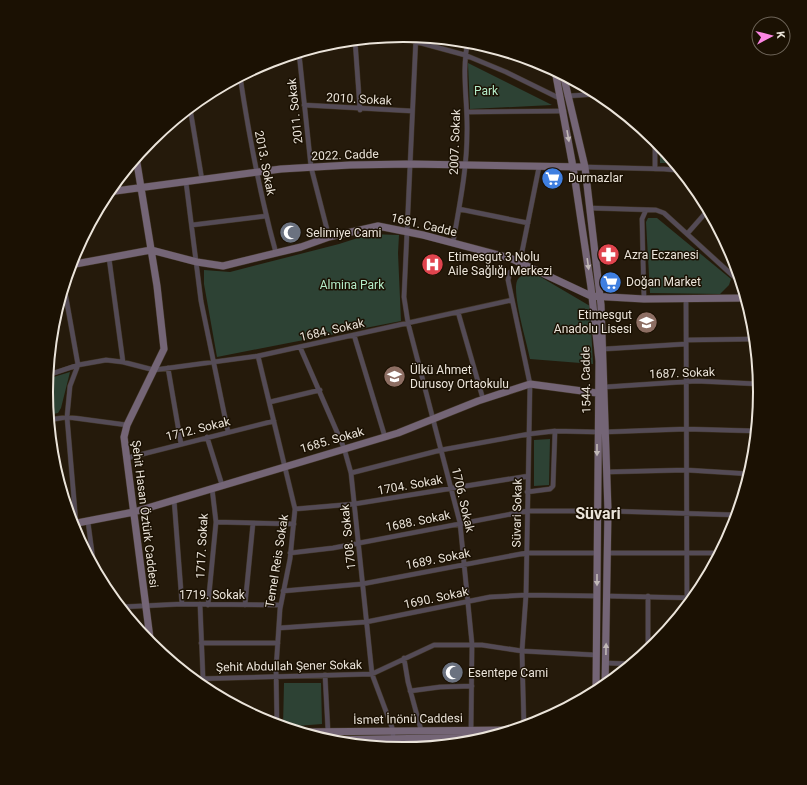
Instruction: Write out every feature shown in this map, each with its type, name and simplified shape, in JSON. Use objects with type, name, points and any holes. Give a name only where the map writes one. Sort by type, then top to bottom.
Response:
[{"type":"street","name":"1706. Sokak","points":[[416,43],[404,297],[408,323],[460,523],[466,564],[467,601],[472,644],[471,730]]},
{"type":"street","points":[[418,43],[465,55],[564,97],[588,95]]},
{"type":"street","points":[[355,45],[360,110]]},
{"type":"street","name":"2007. Sokak","points":[[453,243],[466,166],[467,112],[465,55],[466,48]]},
{"type":"street","name":"2011. Sokak","points":[[300,58],[311,167],[329,237]]},
{"type":"street","name":"1544. Cadde","points":[[557,77],[585,167],[601,297],[604,349],[608,511],[605,679]]},
{"type":"street","name":"1544. Cadde","points":[[563,80],[564,110],[574,167],[599,361],[597,432],[598,553],[596,685]]},
{"type":"street","name":"2013. Sokak","points":[[241,82],[257,173],[276,253]]},
{"type":"street","name":"2010. Sokak","points":[[304,105],[360,110],[412,111]]},
{"type":"street","points":[[467,112],[564,110]]},
{"type":"street","points":[[191,113],[202,180]]},
{"type":"street","points":[[655,149],[655,169]]},
{"type":"street","name":"Şehit Hasan Öztürk Caddesi","points":[[137,164],[151,250],[164,349],[127,425],[124,437],[149,633]]},
{"type":"street","name":"2022. Cadde","points":[[117,191],[311,167],[410,164],[585,167]]},
{"type":"street","points":[[520,262],[539,167]]},
{"type":"street","points":[[585,167],[674,170]]},
{"type":"street","points":[[186,182],[201,301],[212,362],[228,432]]},
{"type":"street","points":[[589,208],[656,210],[664,213],[734,276]]},
{"type":"street","points":[[459,210],[528,223]]},
{"type":"street","points":[[644,299],[642,219],[646,210]]},
{"type":"street","points":[[687,234],[705,214]]},
{"type":"street","points":[[192,225],[266,216]]},
{"type":"street","name":"1681. Cadde","points":[[78,264],[151,250],[197,262],[223,266],[301,247],[329,237],[378,226],[406,231],[520,262],[591,296],[644,299],[741,298]]},
{"type":"street","points":[[110,258],[123,362]]},
{"type":"street","name":"Süvari Sokak","points":[[524,721],[522,651],[526,595],[530,384],[508,280],[510,272],[526,268],[533,269]]},
{"type":"street","points":[[66,298],[78,365],[70,386],[68,417],[73,508]]},
{"type":"street","points":[[607,596],[687,598],[686,299]]},
{"type":"street","name":"1684. Sokak","points":[[154,370],[258,356],[512,300]]},
{"type":"street","points":[[458,312],[483,399]]},
{"type":"street","points":[[354,335],[385,436]]},
{"type":"street","points":[[604,349],[687,342],[750,339]]},
{"type":"street","name":"1708. Sokak","points":[[300,347],[344,448],[350,473],[359,542],[372,674],[393,730]]},
{"type":"street","name":"Temel Reis Sokak","points":[[258,356],[295,509],[290,553],[280,605],[276,677],[277,719]]},
{"type":"street","points":[[54,373],[78,365],[106,360],[123,362],[154,370]]},
{"type":"street","points":[[168,368],[181,444]]},
{"type":"street","name":"1687. Sokak","points":[[605,387],[687,382],[754,384]]},
{"type":"street","name":"1685. Sokak","points":[[79,523],[134,512],[222,484],[385,436],[483,399],[530,384],[598,393]]},
{"type":"street","points":[[270,402],[320,390]]},
{"type":"street","points":[[54,419],[68,417],[127,425]]},
{"type":"street","name":"1712. Sokak","points":[[127,458],[274,420]]},
{"type":"street","points":[[605,432],[686,429],[752,431]]},
{"type":"street","points":[[528,492],[550,488],[553,486],[555,431]]},
{"type":"street","points":[[350,473],[441,450],[529,434],[555,431],[597,432]]},
{"type":"street","points":[[207,437],[222,484]]},
{"type":"street","points":[[606,472],[686,470],[744,474]]},
{"type":"street","name":"1704. Sokak","points":[[295,509],[354,504],[528,476]]},
{"type":"street","name":"1717. Sokak","points":[[208,605],[216,522],[212,488]]},
{"type":"street","points":[[174,499],[182,604]]},
{"type":"street","name":"1688. Sokak","points":[[290,553],[359,542],[527,510],[597,511]]},
{"type":"street","points":[[608,511],[731,515]]},
{"type":"street","points":[[88,522],[92,554]]},
{"type":"street","points":[[216,522],[294,524]]},
{"type":"street","points":[[245,605],[253,523]]},
{"type":"street","name":"1689. Sokak","points":[[283,591],[362,584],[526,553],[598,553]]},
{"type":"street","points":[[608,553],[715,553]]},
{"type":"street","name":"1690. Sokak","points":[[279,628],[366,622],[490,597],[526,595],[597,596]]},
{"type":"street","points":[[648,596],[648,643]]},
{"type":"street","name":"1719. Sokak","points":[[126,607],[182,604],[280,605]]},
{"type":"street","points":[[200,604],[203,678]]},
{"type":"street","points":[[201,642],[278,643]]},
{"type":"street","name":"Şehit Abdullah Şener Sokak","points":[[203,678],[372,674],[434,645],[472,644],[522,651],[596,655]]},
{"type":"street","points":[[404,658],[410,691],[421,730]]},
{"type":"street","points":[[606,663],[626,664]]},
{"type":"street","points":[[325,675],[328,731]]},
{"type":"street","points":[[410,691],[440,687],[472,686]]},
{"type":"street","points":[[393,730],[393,743]]},
{"type":"street","name":"İsmet İnönü Caddesi","points":[[315,731],[497,730]]},
{"type":"street","name":"İsmet İnönü Caddesi","points":[[355,740],[445,740]]},
{"type":"green space","name":"Park","points":[[468,63],[552,105],[470,109]]},
{"type":"green space","points":[[660,154],[669,163],[660,163]]},
{"type":"green space","points":[[648,218],[657,218],[731,279],[729,285],[720,294],[650,293],[646,222]]},
{"type":"green space","name":"Almina Park","points":[[370,234],[399,235],[398,253],[401,321],[217,357],[204,284],[204,270],[230,272],[339,244]]},
{"type":"green space","points":[[528,274],[539,276],[590,306],[593,364],[530,359],[516,296],[517,281],[522,276]]},
{"type":"green space","points":[[70,372],[61,408],[58,413],[54,414],[53,392],[54,377]]},
{"type":"green space","points":[[550,439],[549,485],[534,486],[534,440]]},
{"type":"green space","points":[[284,683],[321,683],[322,724],[297,726],[283,721]]},
{"type":"place","name":"Durmazlar","points":[[553,178]]},
{"type":"place","name":"Selimiye Cami","points":[[291,233]]},
{"type":"place","name":"Azra Eczanesi","points":[[608,255]]},
{"type":"place","name":"Etimesgut 3 Nolu Aile Sağlığı Merkezi","points":[[432,264]]},
{"type":"place","name":"Doğan Market","points":[[611,282]]},
{"type":"place","name":"Etimesgut Anadolu Lisesi","points":[[647,322]]},
{"type":"place","name":"Ülkü Ahmet Durusoy Ortaokulu","points":[[394,377]]},
{"type":"place","name":"Esentepe Cami","points":[[453,673]]},
{"type":"district","name":"Süvari","points":[[598,513]]}]
